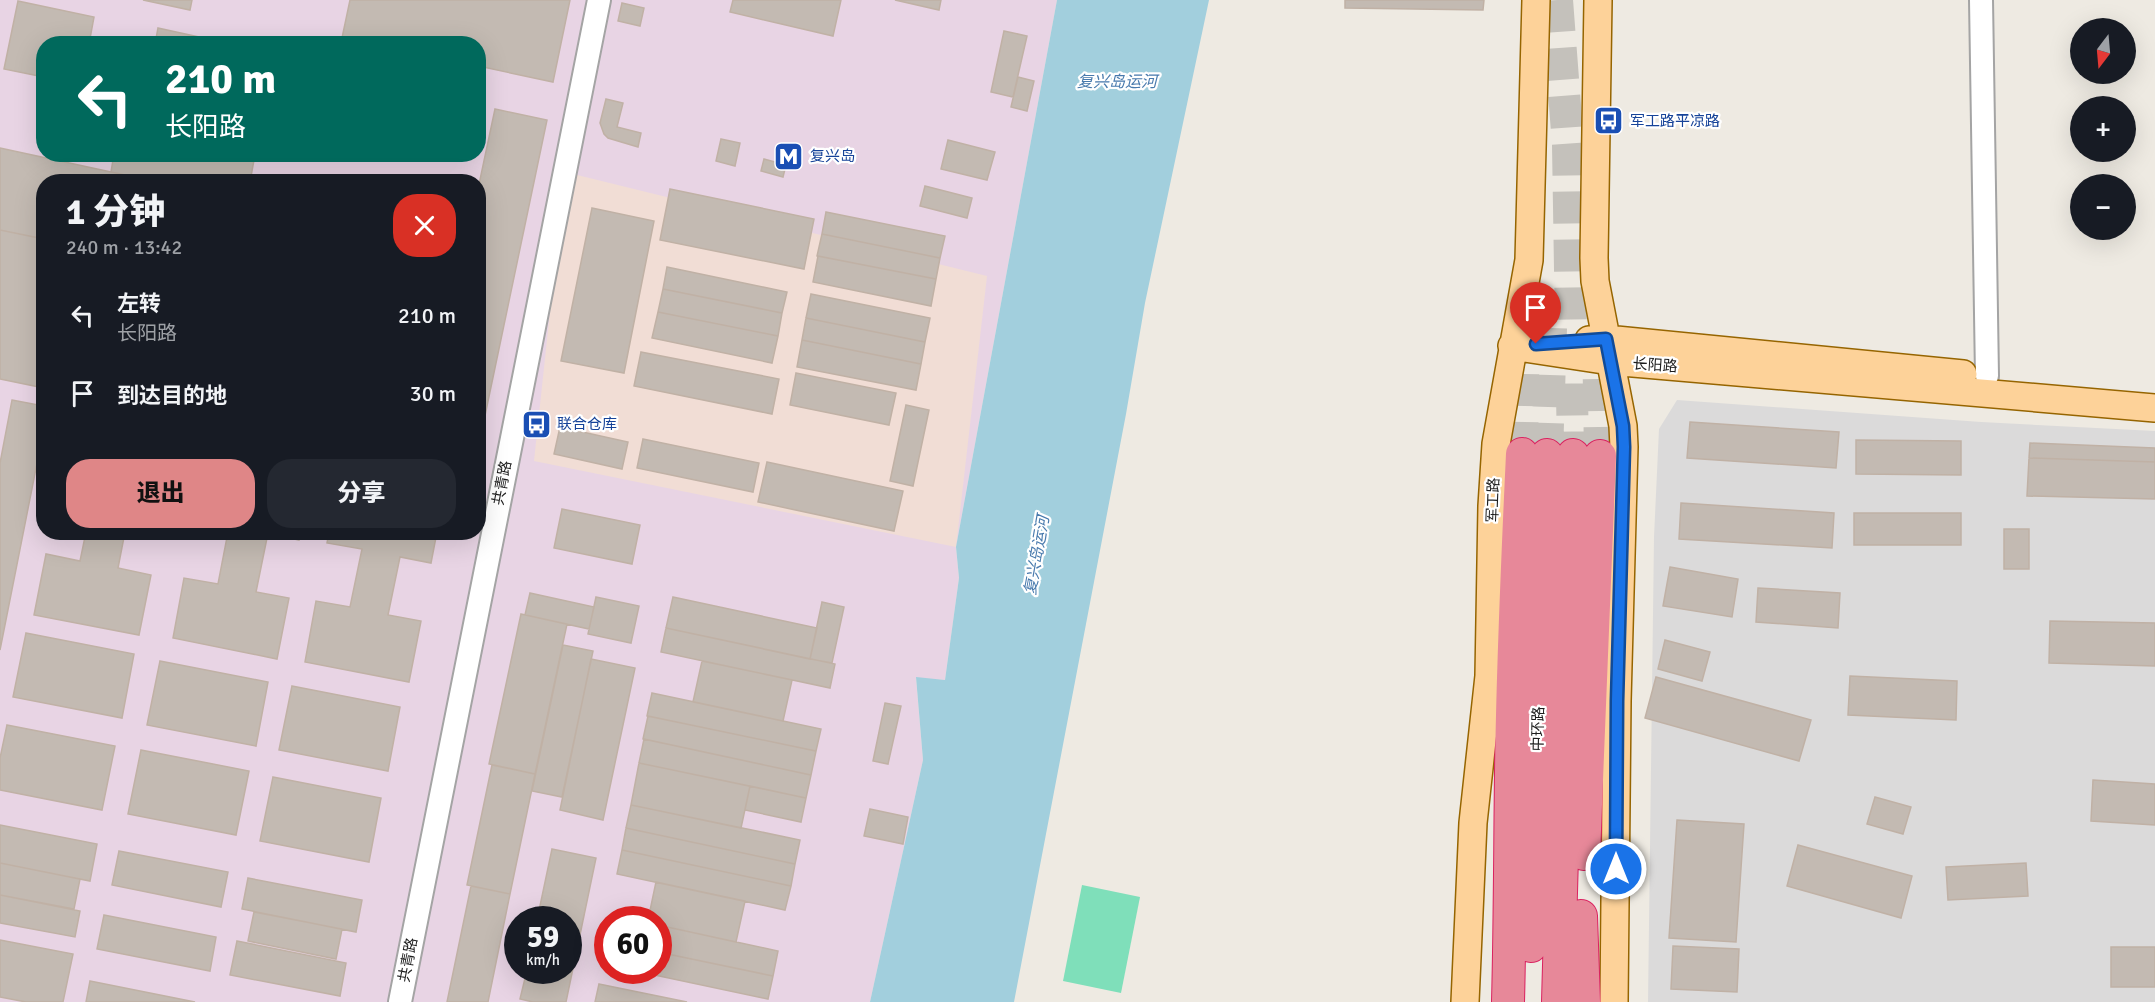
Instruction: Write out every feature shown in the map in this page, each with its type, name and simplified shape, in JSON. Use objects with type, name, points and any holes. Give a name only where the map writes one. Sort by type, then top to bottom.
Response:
[{"type":"highway","points":[[1508,1002],[1515,602],[1561,455]]},
{"type":"highway","points":[[1561,455],[1584,1002]]},
{"type":"highway","name":"中环路","points":[[1529,1002],[1561,455]]},
{"type":"highway","name":"中环路","points":[[1558,1002],[1561,455]]},
{"type":"highway","points":[[1489,1002],[1496,907],[1511,773]]},
{"type":"highway","points":[[1579,1002],[1581,916]]},
{"type":"main road","name":"军工路","points":[[1465,1002],[1473,823],[1489,676],[1492,506],[1496,444],[1529,260],[1536,0]]},
{"type":"main road","points":[[1598,0],[1595,281],[1623,426],[1624,447],[1617,701],[1614,1002]]},
{"type":"main road","name":"长阳路","points":[[1512,346],[1608,350],[1987,376],[2155,393]]},
{"type":"main road","name":"长阳路","points":[[1608,350],[2155,408]]},
{"type":"street","name":"共青路","points":[[400,1002],[599,0]]},
{"type":"street","points":[[1981,0],[1987,376]]},
{"type":"shaded area","points":[[0,0],[1057,0],[956,547],[959,578],[945,680],[916,678],[923,760],[870,1002],[0,1002]]},
{"type":"shaded area","points":[[565,172],[987,276],[956,547],[534,461]]},
{"type":"shaded area","points":[[1677,400],[1981,422],[2155,431],[2155,1002],[1648,1002],[1654,537],[1659,429]]},
{"type":"green space","points":[[1082,885],[1140,897],[1121,993],[1063,981]]},
{"type":"water","name":"复兴岛运河","points":[[1057,0],[1209,0],[1145,303],[1014,1002],[870,1002],[923,760],[916,677],[945,680],[959,578],[956,547]]},
{"type":"building","points":[[143,0],[192,0],[190,10]]},
{"type":"building","points":[[350,0],[570,0],[553,82],[486,68],[486,36],[342,36]]},
{"type":"building","points":[[733,0],[841,0],[833,36],[730,12]]},
{"type":"building","points":[[895,0],[941,0],[939,10]]},
{"type":"building","points":[[1345,0],[1484,0],[1483,10],[1345,8]]},
{"type":"building","points":[[18,1],[94,17],[90,36],[36,36],[36,75],[4,69]]},
{"type":"building","points":[[622,3],[644,8],[640,26],[618,21]]},
{"type":"building","points":[[158,28],[194,36],[156,36]]},
{"type":"building","points":[[1004,31],[1027,36],[1013,97],[991,92]]},
{"type":"building","points":[[1018,77],[1034,81],[1027,111],[1011,107]]},
{"type":"building","points":[[606,99],[623,103],[617,127],[641,133],[638,147],[608,138],[604,134],[600,123]]},
{"type":"building","points":[[495,109],[547,120],[486,411],[486,174],[481,174],[484,162],[486,162]]},
{"type":"building","points":[[721,139],[740,143],[735,166],[716,161]]},
{"type":"building","points":[[948,140],[995,152],[987,180],[941,169]]},
{"type":"building","points":[[0,148],[36,156],[36,162],[65,162],[121,174],[36,174],[36,237],[0,230]]},
{"type":"building","points":[[764,159],[786,165],[783,177],[761,171]]},
{"type":"building","points":[[113,162],[254,162],[251,174],[120,174],[111,172]]},
{"type":"building","points":[[925,186],[972,198],[967,218],[920,206]]},
{"type":"building","points":[[670,189],[814,219],[804,269],[660,240]]},
{"type":"building","points":[[592,208],[654,221],[624,373],[561,361]]},
{"type":"building","points":[[826,212],[945,236],[940,258],[822,234]]},
{"type":"building","points":[[0,230],[36,237],[36,386],[0,379]]},
{"type":"building","points":[[822,234],[940,258],[936,279],[817,256]]},
{"type":"building","points":[[818,256],[936,279],[931,306],[813,282]]},
{"type":"building","points":[[667,267],[787,292],[782,313],[663,289]]},
{"type":"building","points":[[663,289],[782,313],[778,336],[658,312]]},
{"type":"building","points":[[811,294],[930,318],[925,342],[806,318]]},
{"type":"building","points":[[658,312],[778,336],[772,363],[652,338]]},
{"type":"building","points":[[806,318],[925,342],[921,364],[802,340]]},
{"type":"building","points":[[802,340],[921,364],[916,390],[797,367]]},
{"type":"building","points":[[641,352],[779,379],[772,414],[634,386]]},
{"type":"building","points":[[796,373],[896,393],[889,425],[790,405]]},
{"type":"building","points":[[12,400],[36,404],[36,468],[0,650],[0,463]]},
{"type":"building","points":[[906,405],[929,410],[913,486],[890,481]]},
{"type":"building","points":[[1690,422],[1839,432],[1836,468],[1687,458]]},
{"type":"building","points":[[560,427],[628,442],[622,469],[554,454]]},
{"type":"building","points":[[643,439],[759,463],[753,492],[637,468]]},
{"type":"building","points":[[1856,440],[1961,441],[1961,475],[1856,474]]},
{"type":"building","points":[[2030,443],[2155,448],[2155,462],[2029,458]]},
{"type":"building","points":[[2029,458],[2155,462],[2155,499],[2027,496]]},
{"type":"building","points":[[767,462],[903,491],[894,531],[758,502]]},
{"type":"building","points":[[1681,503],[1834,513],[1832,548],[1679,539]]},
{"type":"building","points":[[562,509],[640,525],[632,564],[554,548]]},
{"type":"building","points":[[1854,513],[1961,513],[1961,545],[1854,545]]},
{"type":"building","points":[[2004,529],[2029,529],[2029,569],[2004,569]]},
{"type":"building","points":[[84,540],[123,540],[118,568],[151,575],[139,635],[34,615],[46,554],[80,561]]},
{"type":"building","points":[[226,540],[267,540],[256,592],[289,598],[277,659],[173,638],[184,578],[218,584]]},
{"type":"building","points":[[328,540],[435,540],[431,563],[400,557],[388,615],[421,621],[409,682],[305,662],[316,601],[350,607],[362,549],[327,543]]},
{"type":"building","points":[[1670,567],[1738,579],[1732,617],[1663,606]]},
{"type":"building","points":[[1758,588],[1840,593],[1838,628],[1756,622]]},
{"type":"building","points":[[530,593],[594,607],[589,629],[525,615]]},
{"type":"building","points":[[596,597],[639,606],[631,643],[588,634]]},
{"type":"building","points":[[673,597],[817,628],[810,659],[666,628]]},
{"type":"building","points":[[822,602],[844,607],[832,663],[810,659]]},
{"type":"building","points":[[521,614],[567,624],[535,774],[489,764]]},
{"type":"building","points":[[2050,621],[2155,623],[2155,666],[2049,663]]},
{"type":"building","points":[[666,628],[835,664],[830,688],[661,652]]},
{"type":"building","points":[[26,633],[134,654],[122,718],[13,697]]},
{"type":"building","points":[[1665,640],[1710,652],[1702,681],[1658,669]]},
{"type":"building","points":[[563,645],[593,651],[562,797],[532,791]]},
{"type":"building","points":[[591,659],[635,668],[603,820],[560,810]]},
{"type":"building","points":[[160,661],[268,682],[256,746],[147,725]]},
{"type":"building","points":[[702,661],[792,680],[783,721],[693,702]]},
{"type":"building","points":[[1850,676],[1957,681],[1956,720],[1848,715]]},
{"type":"building","points":[[1656,677],[1811,720],[1799,761],[1645,718]]},
{"type":"building","points":[[292,686],[400,707],[388,771],[279,750]]},
{"type":"building","points":[[652,693],[821,729],[816,751],[647,716]]},
{"type":"building","points":[[885,703],[901,706],[888,764],[873,761]]},
{"type":"building","points":[[648,716],[816,751],[811,775],[643,739]]},
{"type":"building","points":[[7,725],[115,746],[102,810],[0,790],[0,758]]},
{"type":"building","points":[[644,739],[811,775],[806,798],[639,763]]},
{"type":"building","points":[[141,750],[249,771],[236,835],[128,814]]},
{"type":"building","points":[[639,763],[750,786],[741,828],[631,805]]},
{"type":"building","points":[[492,765],[535,774],[510,894],[467,885]]},
{"type":"building","points":[[273,777],[381,798],[369,862],[260,841]]},
{"type":"building","points":[[2093,780],[2155,784],[2155,825],[2091,821]]},
{"type":"building","points":[[750,786],[806,798],[801,822],[745,810]]},
{"type":"building","points":[[1875,797],[1911,807],[1903,834],[1867,824]]},
{"type":"building","points":[[631,805],[800,840],[795,864],[626,828]]},
{"type":"building","points":[[870,809],[908,817],[903,844],[864,836]]},
{"type":"building","points":[[1677,820],[1744,824],[1736,942],[1669,938]]},
{"type":"building","points":[[0,825],[97,844],[90,881],[0,863]]},
{"type":"building","points":[[626,828],[795,864],[791,886],[622,850]]},
{"type":"building","points":[[1798,845],[1912,876],[1901,918],[1787,886]]},
{"type":"building","points":[[552,849],[596,858],[582,925],[582,906],[540,906]]},
{"type":"building","points":[[622,850],[791,886],[785,910],[617,874]]},
{"type":"building","points":[[119,851],[228,872],[221,907],[112,885]]},
{"type":"building","points":[[0,863],[80,879],[74,909],[0,895]]},
{"type":"building","points":[[2026,863],[2028,896],[1948,900],[1946,867]]},
{"type":"building","points":[[248,878],[362,900],[356,932],[242,909]]},
{"type":"building","points":[[656,882],[745,901],[736,942],[672,928],[672,906],[651,906]]},
{"type":"building","points":[[471,886],[510,894],[508,906],[504,906],[504,923],[488,1002],[447,1002]]},
{"type":"building","points":[[0,895],[80,911],[75,937],[0,923]]},
{"type":"building","points":[[254,912],[342,929],[336,959],[248,941]]},
{"type":"building","points":[[104,915],[216,937],[210,971],[97,949]]},
{"type":"building","points":[[672,928],[778,951],[773,976],[672,955]]},
{"type":"building","points":[[0,940],[73,954],[63,1002],[26,1002],[0,997]]},
{"type":"building","points":[[237,941],[346,963],[340,996],[230,975]]},
{"type":"building","points":[[1673,946],[1739,949],[1737,992],[1671,989]]},
{"type":"building","points":[[2111,947],[2155,947],[2155,987],[2111,987]]},
{"type":"building","points":[[672,955],[773,976],[768,999],[672,979]]},
{"type":"building","points":[[90,981],[195,1002],[86,1002]]},
{"type":"building","points":[[524,984],[570,984],[566,1002],[533,1002],[520,999]]},
{"type":"building","points":[[599,984],[687,1002],[595,1002]]},
{"type":"tunnel","points":[[1557,0],[1568,145],[1573,455]]},
{"type":"tunnel","points":[[1522,454],[1524,325]]},
{"type":"tunnel","points":[[1547,455],[1551,328]]},
{"type":"tunnel","points":[[1598,331],[1600,456]]},
{"type":"place","name":"军工路平凉路","points":[[1609,121]]},
{"type":"place","name":"复兴岛","points":[[789,156]]},
{"type":"place","name":"联合仓库","points":[[536,424]]},
{"type":"route","points":[[1536,344],[1606,339],[1623,426],[1616,869]]}]
